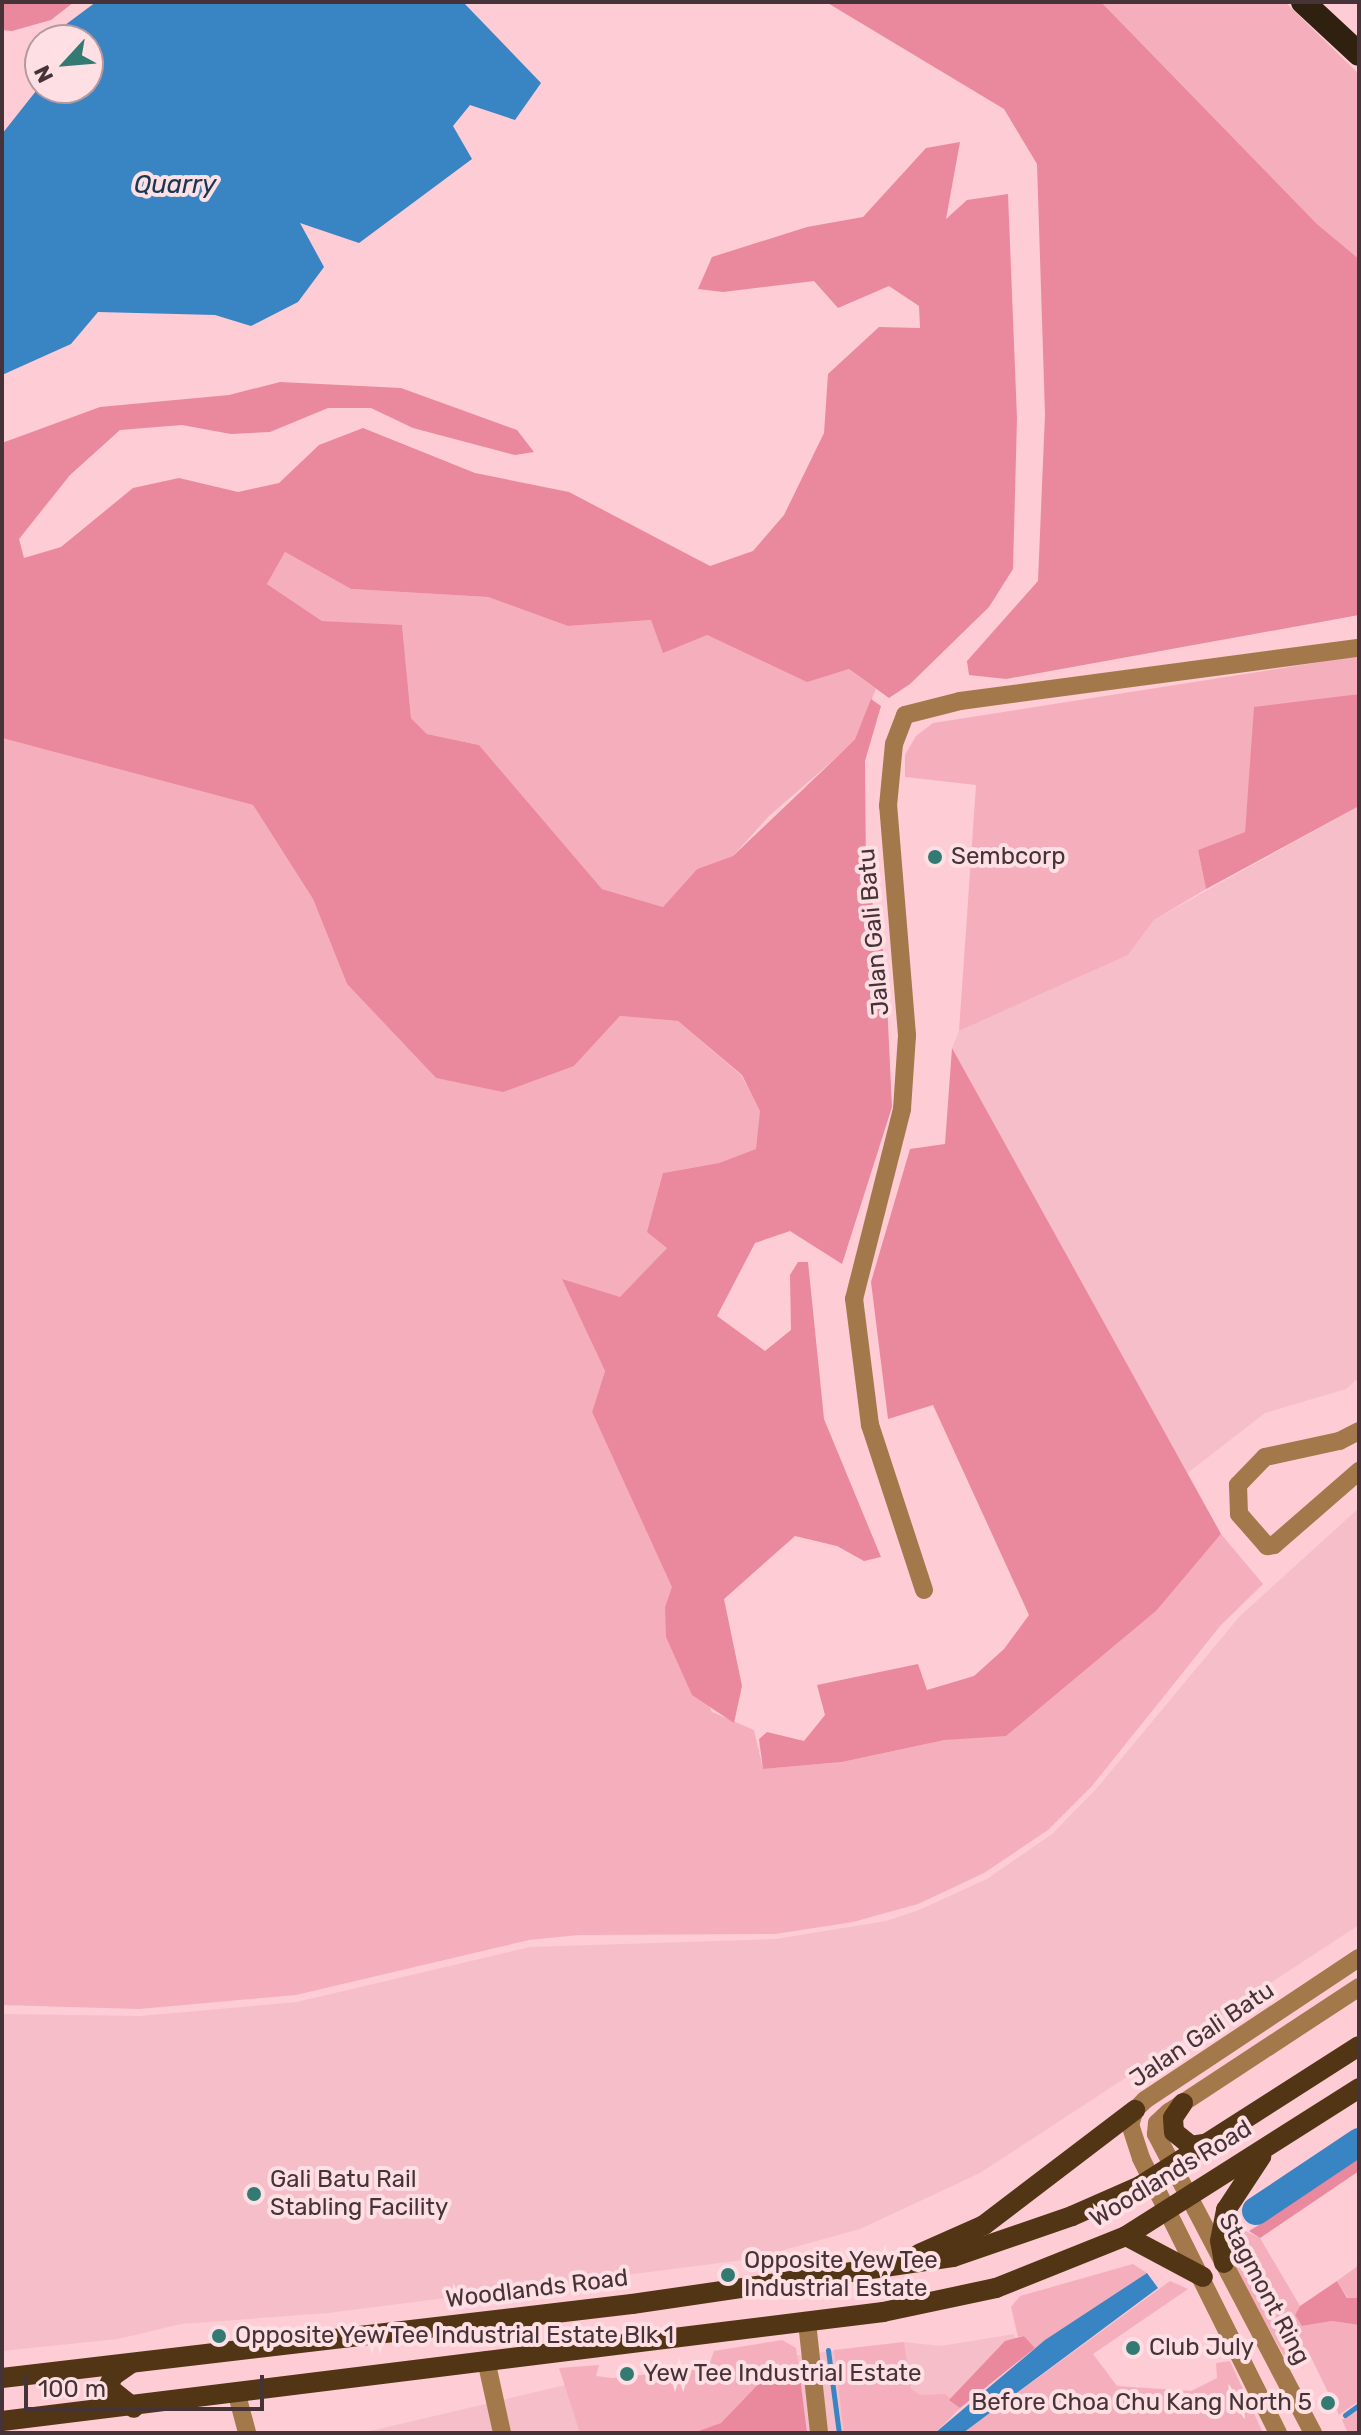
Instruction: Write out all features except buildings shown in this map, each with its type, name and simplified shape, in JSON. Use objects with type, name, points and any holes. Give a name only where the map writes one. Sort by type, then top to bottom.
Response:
[{"type":"highway","points":[[1303,2],[1359,54]]},
{"type":"main road","name":"Woodlands Road","points":[[2,2378],[870,2272],[1004,2242],[1153,2179],[1359,2046]]},
{"type":"main road","name":"Woodlands Road","points":[[2,2421],[134,2408],[486,2360],[807,2322],[996,2288],[1126,2236],[1189,2199],[1359,2088]]},
{"type":"main road","points":[[1183,2103],[1173,2118],[1180,2142],[1213,2143]]},
{"type":"main road","points":[[870,2272],[984,2225],[1135,2110]]},
{"type":"main road","points":[[1224,2263],[1220,2241],[1226,2210],[1268,2147]]},
{"type":"main road","points":[[1126,2236],[1203,2277]]},
{"type":"main road","points":[[1082,2256],[1137,2250],[1163,2253]]},
{"type":"main road","points":[[132,2363],[113,2376],[108,2387],[134,2408]]},
{"type":"main road","points":[[50,2433],[82,2414]]},
{"type":"street","name":"Jalan Gali Batu","points":[[924,1590],[870,1425],[854,1299],[902,1109],[907,1035],[888,806],[894,744],[905,715],[960,701],[1359,648]]},
{"type":"street","points":[[1359,1431],[1339,1441],[1265,1457],[1238,1485],[1239,1514],[1267,1546],[1274,1545],[1359,1471]]},
{"type":"street","name":"Jalan Gali Batu","points":[[1153,2179],[1131,2133],[1135,2110],[1359,1958]]},
{"type":"street","name":"Jalan Gali Batu","points":[[1172,2168],[1156,2134],[1157,2123],[1359,1987]]},
{"type":"street","name":"Stagmont Ring","points":[[1172,2168],[1313,2433]]},
{"type":"street","name":"Stagmont Ring","points":[[1153,2179],[1278,2433]]},
{"type":"street","points":[[807,2322],[819,2433]]},
{"type":"street","points":[[486,2360],[502,2433]]},
{"type":"street","points":[[237,2395],[247,2433]]},
{"type":"shaded area","points":[[2,2],[74,2],[51,20],[24,24],[24,28],[12,31],[2,30]]},
{"type":"shaded area","points":[[826,2],[1101,2],[1317,224],[1359,259],[1359,615],[1006,679],[969,675],[967,661],[1038,581],[1045,414],[1037,164],[1004,109]]},
{"type":"shaded area","points":[[1101,2],[1285,2],[1359,74],[1359,259],[1317,224]]},
{"type":"shaded area","points":[[960,142],[946,219],[967,200],[1008,194],[1017,418],[1013,569],[989,607],[910,684],[889,698],[849,669],[807,682],[707,635],[663,653],[651,620],[568,626],[488,597],[351,589],[285,552],[267,584],[322,621],[402,625],[411,718],[427,734],[479,745],[602,889],[663,907],[697,869],[733,856],[855,739],[871,699],[881,706],[865,761],[866,873],[885,960],[892,1107],[842,1264],[790,1231],[755,1243],[717,1316],[765,1351],[791,1330],[790,1275],[798,1262],[808,1262],[824,1419],[881,1557],[864,1561],[837,1546],[795,1536],[724,1599],[742,1686],[734,1723],[692,1695],[666,1637],[665,1607],[672,1587],[592,1412],[605,1371],[562,1279],[620,1297],[667,1248],[647,1232],[663,1173],[719,1163],[756,1149],[760,1111],[742,1075],[678,1021],[620,1016],[574,1066],[503,1092],[436,1078],[347,984],[313,899],[253,805],[2,738],[2,443],[100,407],[229,395],[280,382],[401,388],[517,430],[534,452],[515,455],[413,428],[371,408],[328,408],[270,432],[231,434],[182,425],[120,430],[70,475],[19,539],[24,558],[61,547],[133,488],[179,478],[238,492],[279,483],[319,445],[363,428],[475,473],[569,492],[710,566],[753,551],[784,515],[824,433],[828,374],[879,327],[920,328],[919,306],[889,286],[838,308],[814,281],[723,292],[698,289],[712,257],[807,227],[863,217],[926,148]]},
{"type":"shaded area","points":[[285,552],[351,589],[488,597],[568,626],[651,620],[707,635],[807,681],[849,669],[876,689],[855,739],[768,817],[733,856],[697,869],[663,907],[602,889],[479,745],[427,734],[411,718],[402,626],[322,621],[267,584]]},
{"type":"shaded area","points":[[1359,656],[1359,694],[1255,708],[1245,832],[1198,850],[1206,889],[1154,920],[1128,955],[959,1031],[976,785],[905,777],[905,755],[916,736],[933,723]]},
{"type":"shaded area","points":[[1359,694],[1359,806],[1206,889],[1198,850],[1245,832],[1254,707]]},
{"type":"shaded area","points":[[2,738],[253,805],[313,899],[347,984],[436,1078],[464,1083],[574,1066],[620,1016],[678,1021],[741,1075],[761,1111],[757,1149],[719,1163],[663,1173],[667,1248],[620,1298],[563,1280],[605,1371],[592,1412],[673,1587],[665,1607],[712,1712],[754,1730],[763,1769],[842,1762],[945,1740],[1157,1610],[1221,1534],[1263,1584],[1221,1625],[1092,1786],[1048,1830],[984,1873],[918,1904],[853,1922],[775,1934],[579,1935],[529,1940],[296,1995],[139,2009],[2,2005]]},
{"type":"shaded area","points":[[1359,806],[1359,1378],[1346,1389],[1265,1413],[1185,1475],[952,1048],[959,1031],[1128,955],[1154,920]]},
{"type":"shaded area","points":[[952,1048],[1221,1534],[1157,1610],[1006,1736],[945,1740],[842,1762],[763,1769],[759,1739],[767,1732],[804,1741],[825,1715],[817,1685],[918,1664],[927,1690],[974,1676],[1004,1649],[1029,1615],[933,1405],[888,1419],[871,1282],[910,1149],[945,1144]]},
{"type":"shaded area","points":[[1359,1508],[1359,1925],[980,2173],[860,2229],[751,2259],[328,2313],[181,2324],[118,2339],[2,2351],[2,2014],[140,2016],[297,2002],[530,1947],[776,1939],[886,1921],[919,1910],[987,1879],[1052,1834],[1096,1789],[1240,1616]]},
{"type":"shaded area","points":[[1359,2150],[1359,2171],[1260,2238],[1249,2231],[1262,2223],[1259,2217]]},
{"type":"shaded area","points":[[1228,2223],[1260,2238],[1300,2306],[1295,2315],[1302,2326],[1332,2321],[1359,2325],[1359,2401],[1339,2415],[1308,2351],[1287,2361],[1231,2263]]},
{"type":"shaded area","points":[[1133,2264],[1147,2273],[1035,2348],[1024,2336],[1018,2337],[1011,2307],[1020,2296]]},
{"type":"shaded area","points":[[1359,2265],[1359,2298],[1348,2298],[1337,2281]]},
{"type":"shaded area","points":[[1170,2281],[1188,2289],[1093,2354],[1117,2386],[1191,2391],[1217,2378],[1216,2363],[1230,2361],[1263,2433],[963,2433]]},
{"type":"shaded area","points":[[1337,2281],[1347,2298],[1359,2298],[1359,2325],[1332,2321],[1302,2326],[1295,2315],[1300,2306]]},
{"type":"shaded area","name":"Yew Tee Industrial Estate","points":[[1014,2334],[1019,2352],[921,2433],[362,2433],[570,2384],[904,2342],[941,2346]]},
{"type":"shaded area","points":[[1024,2336],[1035,2348],[960,2408],[949,2400],[1005,2341]]},
{"type":"shaded area","points":[[782,2340],[796,2348],[799,2369],[768,2374],[721,2423],[693,2433],[580,2433],[559,2368],[599,2365],[596,2376],[612,2378],[690,2370],[709,2365],[714,2351]]},
{"type":"shaded area","points":[[904,2342],[911,2389],[920,2395],[945,2394],[960,2408],[935,2433],[844,2433],[834,2350]]},
{"type":"shaded area","points":[[799,2369],[807,2433],[693,2433],[721,2423],[768,2374]]},
{"type":"shaded area","points":[[1359,2408],[1359,2433],[1348,2433],[1342,2420]]},
{"type":"water","name":"Quarry","points":[[96,2],[463,2],[541,83],[515,120],[470,105],[453,126],[472,159],[359,243],[300,223],[324,267],[298,302],[251,326],[215,315],[98,312],[71,344],[2,375],[2,134],[26,104],[104,104],[104,24],[66,24]]},
{"type":"water","points":[[1147,2273],[1158,2288],[963,2433],[935,2433],[1045,2340]]},
{"type":"waterway","points":[[1256,2211],[1359,2142]]},
{"type":"waterway","points":[[828,2350],[839,2433]]},
{"type":"waterway","points":[[1345,2415],[1359,2405]]},
{"type":"place","name":"Sembcorp","points":[[935,857]]},
{"type":"place","name":"Gali Batu Rail Stabling Facility","points":[[254,2194]]},
{"type":"place","name":"Opposite Yew Tee Industrial Estate","points":[[728,2275]]},
{"type":"place","name":"Opposite Yew Tee Industrial Estate Blk 1","points":[[219,2336]]},
{"type":"place","name":"Club July","points":[[1133,2348]]},
{"type":"place","name":"Yew Tee Industrial Estate","points":[[627,2374]]},
{"type":"place","name":"Before Choa Chu Kang North 5","points":[[1328,2403]]}]
